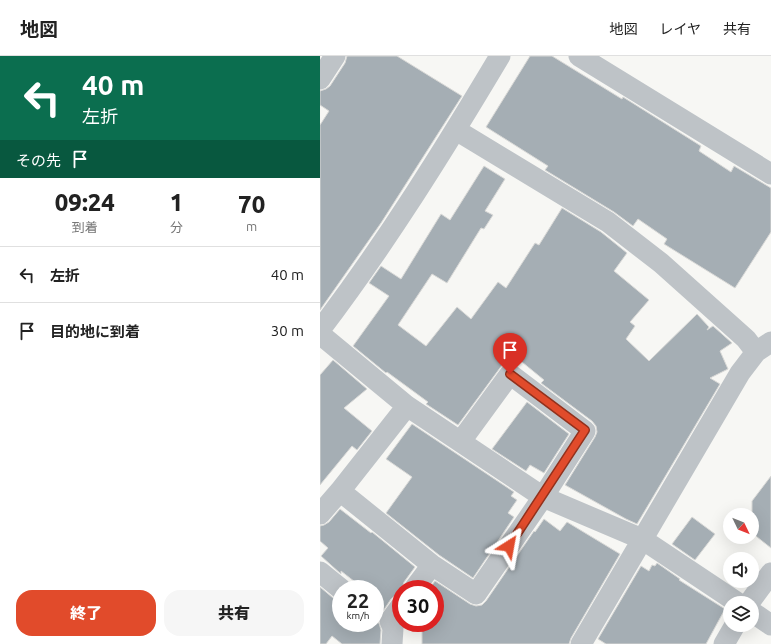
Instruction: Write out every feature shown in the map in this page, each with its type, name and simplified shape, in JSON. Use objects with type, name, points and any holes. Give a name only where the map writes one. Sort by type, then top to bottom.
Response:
[{"type":"street","points":[[320,79],[335,56]]},
{"type":"street","points":[[320,330],[354,284],[456,130],[500,56]]},
{"type":"street","points":[[579,56],[771,174]]},
{"type":"street","points":[[456,130],[608,222],[666,268],[746,339],[763,347],[740,373],[581,644]]},
{"type":"street","points":[[320,334],[407,406],[542,497],[642,539],[728,596]]},
{"type":"street","points":[[340,491],[432,565],[476,594],[542,497],[585,430],[510,374],[461,442]]},
{"type":"street","points":[[320,514],[407,406]]},
{"type":"street","points":[[421,580],[432,565]]},
{"type":"street","points":[[320,572],[332,582]]},
{"type":"street","points":[[754,596],[771,573]]},
{"type":"street","points":[[389,614],[393,628],[392,644]]},
{"type":"street","points":[[759,617],[771,625]]},
{"type":"street","points":[[724,644],[731,632]]},
{"type":"building","points":[[347,56],[397,56],[462,96],[381,223],[320,310],[320,125],[329,111],[320,105],[320,91],[330,86],[345,63]]},
{"type":"building","points":[[530,56],[552,56],[622,99],[623,97],[701,146],[699,151],[731,172],[734,166],[771,188],[771,232],[735,288],[664,244],[667,239],[638,219],[633,226],[614,212],[545,170],[548,166],[486,127]]},
{"type":"building","points":[[484,166],[505,179],[485,211],[493,215],[484,229],[481,228],[447,283],[432,274],[398,325],[426,346],[457,307],[471,319],[498,282],[506,288],[535,243],[539,245],[562,208],[601,232],[627,253],[614,271],[649,300],[630,322],[635,326],[626,339],[649,361],[697,314],[709,327],[707,330],[713,326],[732,343],[720,351],[728,369],[710,378],[720,384],[637,524],[565,485],[595,437],[597,432],[596,426],[592,421],[541,383],[544,380],[511,353],[458,425],[426,404],[428,402],[387,372],[386,373],[353,346],[389,296],[369,283],[381,266],[401,279],[441,214],[450,220]]},
{"type":"building","points":[[333,360],[367,389],[344,408],[372,431],[357,450],[352,446],[320,485],[320,375]]},
{"type":"building","points":[[527,402],[569,434],[544,473],[530,465],[526,471],[492,449]]},
{"type":"building","points":[[412,424],[514,492],[511,496],[517,500],[508,513],[514,517],[473,578],[439,555],[386,513],[412,477],[386,459]]},
{"type":"building","points":[[771,476],[771,548],[759,539],[759,508],[752,508],[752,501]]},
{"type":"building","points":[[340,509],[371,533],[372,532],[415,567],[405,580],[392,580],[392,598],[384,610],[384,580],[352,580],[341,571],[341,574],[321,556],[328,548],[320,541],[320,526],[329,522]]},
{"type":"building","points":[[692,517],[715,534],[695,560],[672,544]]},
{"type":"building","points":[[544,519],[560,531],[567,522],[620,554],[571,638],[569,644],[422,644],[422,632],[444,632],[444,587],[470,604],[476,606],[482,605],[534,531],[535,532]]},
{"type":"building","points":[[657,563],[680,579],[679,580],[723,608],[723,613],[706,644],[606,644],[598,639],[641,566],[649,571],[652,565],[655,566]]},
{"type":"building","points":[[320,587],[332,597],[332,632],[381,632],[380,644],[342,644],[332,636],[326,644],[320,644]]},
{"type":"route","points":[[509,546],[585,430],[510,374]]}]
